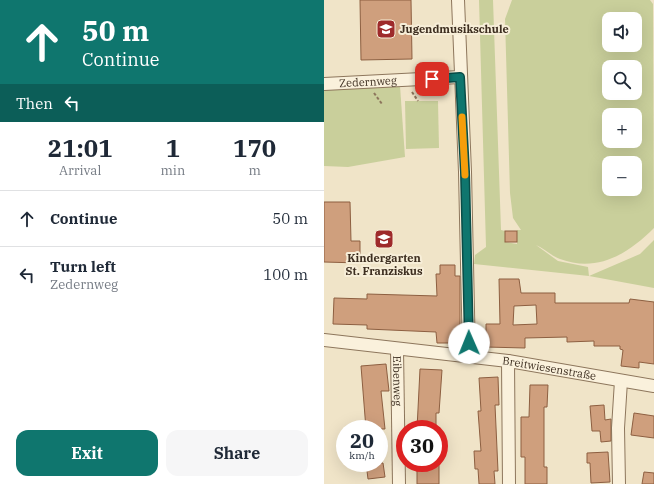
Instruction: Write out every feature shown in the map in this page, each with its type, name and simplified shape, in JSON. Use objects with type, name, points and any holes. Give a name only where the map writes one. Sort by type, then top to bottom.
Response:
[{"type":"street","points":[[458,0],[469,356]]},
{"type":"street","name":"Zedernweg","points":[[324,84],[460,77]]},
{"type":"street","name":"Breitwiesenstraße","points":[[324,340],[508,361],[654,386]]},
{"type":"street","name":"Eibenweg","points":[[397,349],[399,484]]},
{"type":"street","points":[[508,361],[509,484]]},
{"type":"street","points":[[619,484],[618,428],[621,381]]},
{"type":"green space","points":[[479,0],[493,0],[501,230],[505,231],[505,242],[517,244],[517,230],[521,230],[513,218],[510,193],[505,19],[512,0],[650,0],[653,4],[654,228],[634,246],[623,253],[599,262],[587,264],[574,263],[557,258],[536,245],[558,261],[588,267],[589,276],[474,264],[475,255],[486,247]]},
{"type":"green space","points":[[400,86],[405,157],[348,167],[324,166],[324,89]]},
{"type":"green space","points":[[405,101],[438,101],[439,148],[406,149]]},
{"type":"green space","points":[[654,240],[654,288],[589,276],[640,254]]},
{"type":"building","name":"Jugendmusikschule","points":[[360,0],[411,0],[412,59],[361,60]]},
{"type":"building","points":[[324,202],[350,202],[351,241],[360,241],[360,263],[324,262]]},
{"type":"building","points":[[505,231],[517,231],[517,242],[505,242]]},
{"type":"building","points":[[440,265],[455,265],[455,276],[460,276],[460,343],[437,343],[436,332],[367,329],[367,325],[333,324],[334,298],[367,299],[367,294],[437,296],[436,274],[440,274]]},
{"type":"building","points":[[499,279],[519,279],[521,293],[555,293],[555,303],[629,303],[630,299],[654,302],[654,364],[639,362],[639,368],[621,366],[623,350],[620,349],[620,346],[594,346],[594,341],[567,342],[567,337],[525,338],[525,348],[486,347],[486,324],[500,324]],"holes":[[[536,305],[537,324],[513,325],[514,306]]]},
{"type":"building","points":[[386,364],[389,391],[381,391],[384,420],[365,420],[361,366]]},
{"type":"building","points":[[420,369],[442,370],[439,413],[436,413],[436,420],[417,420]]},
{"type":"building","points":[[498,377],[499,405],[495,405],[498,471],[494,471],[495,484],[479,484],[478,469],[475,469],[474,451],[481,451],[478,411],[481,411],[479,378]]},
{"type":"building","points":[[530,385],[548,385],[547,407],[544,407],[544,467],[547,467],[547,484],[525,484],[525,457],[521,457],[521,417],[529,417]]},
{"type":"building","points":[[604,405],[605,420],[611,419],[611,441],[601,442],[600,431],[592,431],[590,406]]},
{"type":"building","points":[[634,413],[654,416],[654,438],[631,435]]},
{"type":"building","points":[[608,452],[610,482],[591,483],[590,463],[587,463],[587,453]]},
{"type":"building","points":[[367,472],[384,472],[385,477],[368,479]]},
{"type":"building","points":[[417,472],[439,472],[439,484],[417,484]]},
{"type":"building","points":[[644,472],[654,473],[654,484],[642,484]]},
{"type":"slow traffic","points":[[462,117],[465,175]]},
{"type":"place","name":"Jugendmusikschule","points":[[386,29]]},
{"type":"place","name":"Kindergarten St. Franziskus","points":[[384,239]]},
{"type":"route","points":[[432,79],[460,77],[465,172],[469,343]]}]
